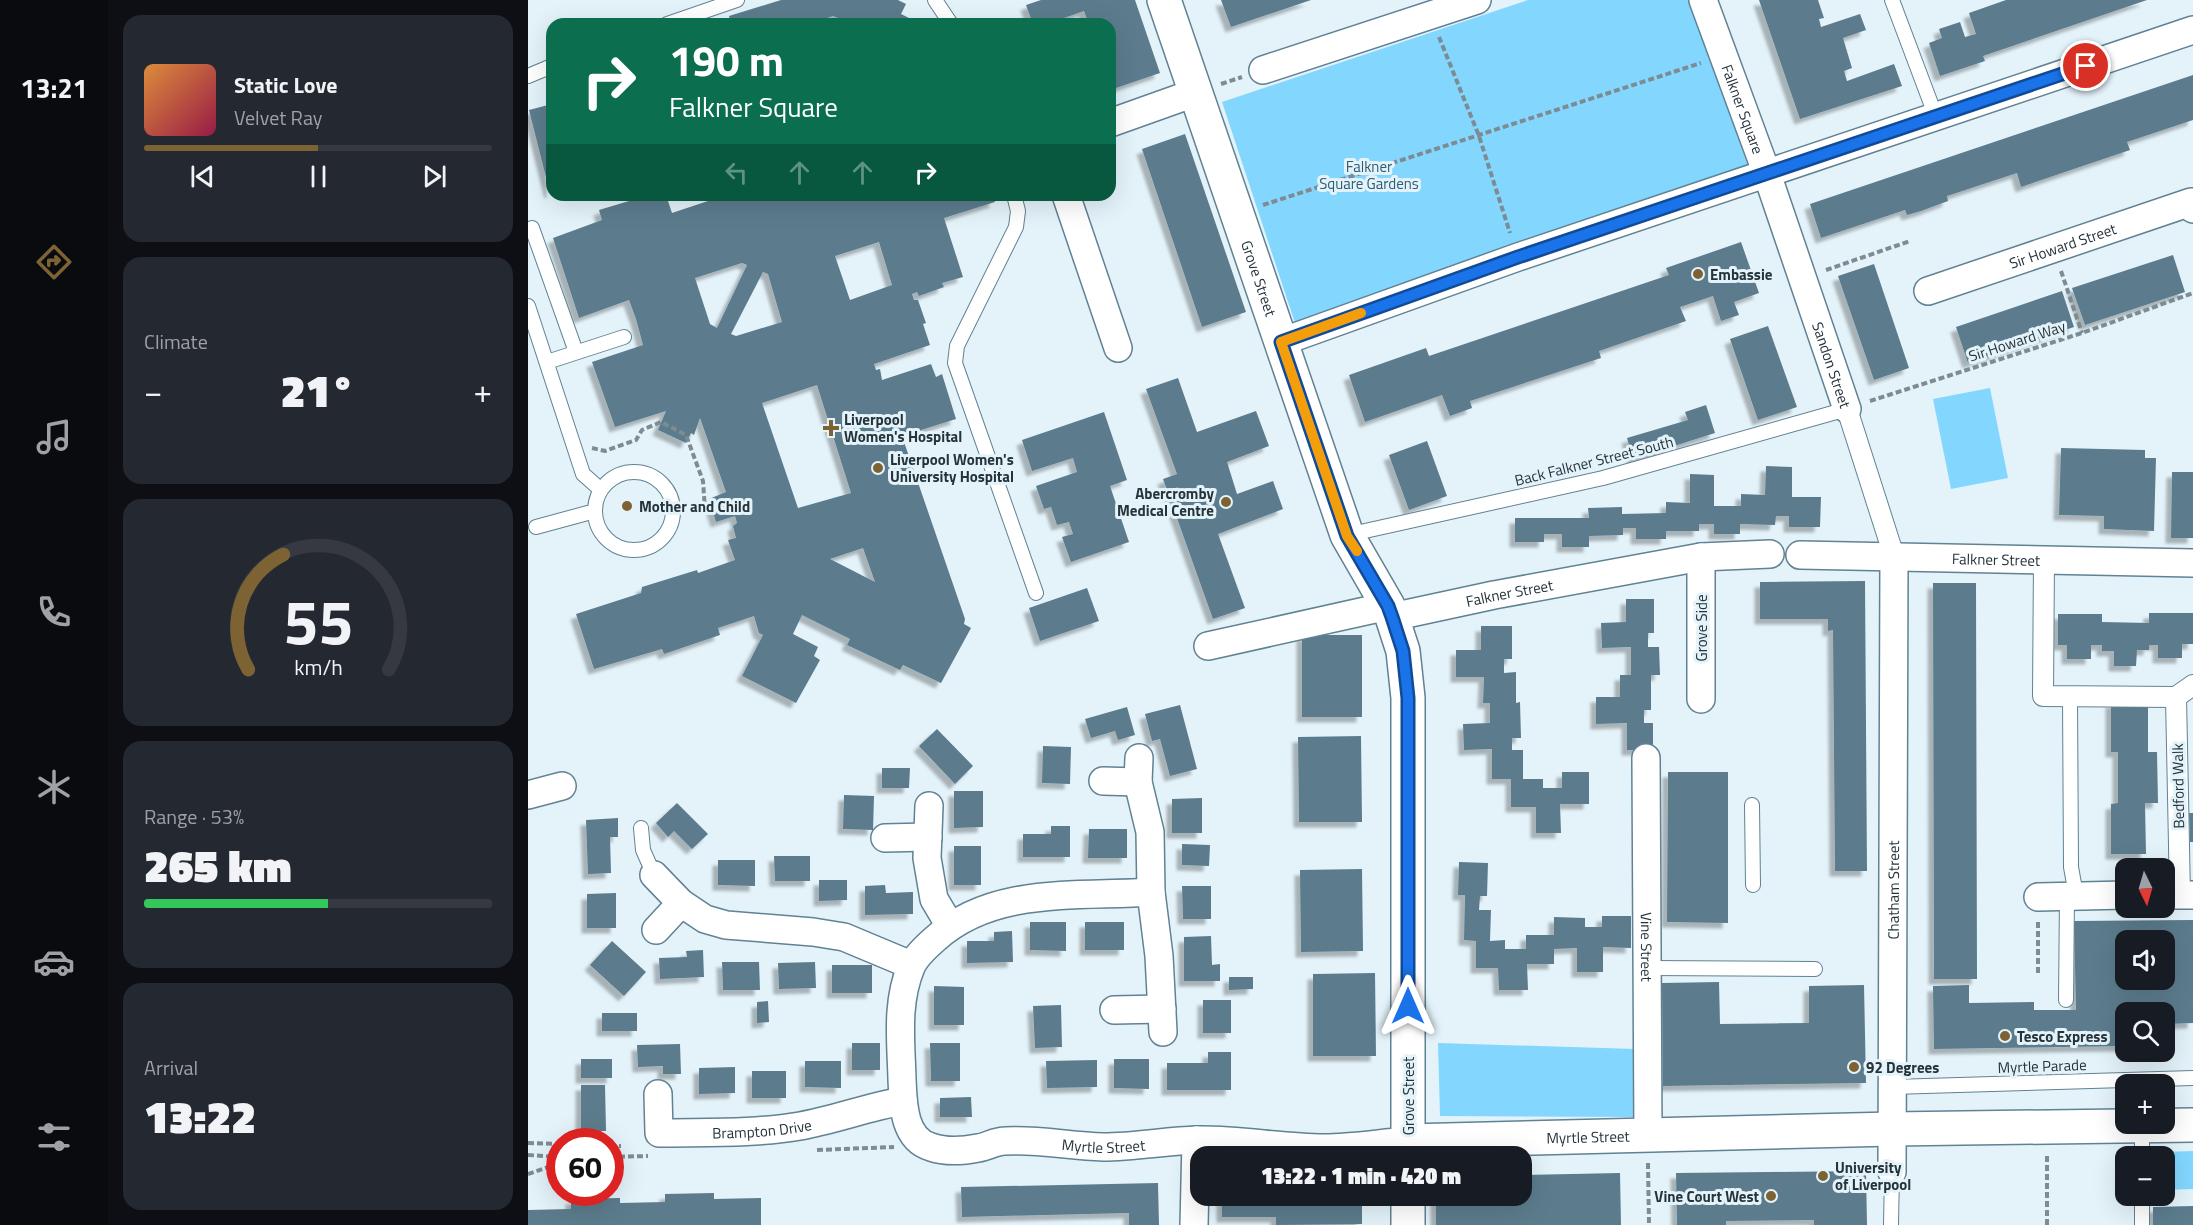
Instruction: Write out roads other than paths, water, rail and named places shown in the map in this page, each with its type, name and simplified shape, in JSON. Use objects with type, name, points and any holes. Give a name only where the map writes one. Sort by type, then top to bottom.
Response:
[{"type":"main road","name":"Grove Street","points":[[1164,0],[1347,536],[1390,612],[1403,651],[1408,698],[1408,1146]]},
{"type":"main road","name":"Myrtle Street","points":[[1468,1146],[1648,1137],[1892,1129],[2047,1127],[2142,1141],[2193,1125]]},
{"type":"main road","points":[[1408,1206],[1408,1225]]},
{"type":"street","points":[[1263,70],[1477,0]]},
{"type":"street","name":"Falkner Square","points":[[1281,342],[1518,257],[1767,174],[1703,0]]},
{"type":"street","points":[[1767,174],[2193,30]]},
{"type":"street","points":[[1116,121],[1197,92]]},
{"type":"street","name":"Sandon Street","points":[[1767,174],[1894,556]]},
{"type":"street","points":[[1068,201],[1118,348]]},
{"type":"street","name":"Sir Howard Street","points":[[1928,291],[2190,202],[2193,209]]},
{"type":"street","name":"Falkner Street","points":[[1208,646],[1701,557],[1770,554]]},
{"type":"street","name":"Falkner Street","points":[[1800,555],[2193,562]]},
{"type":"street","name":"Chatham Street","points":[[1892,1172],[1894,556]]},
{"type":"street","name":"Grove Side","points":[[1701,557],[1701,699]]},
{"type":"street","points":[[2044,559],[2043,696],[2176,697],[2193,685]]},
{"type":"street","name":"Bedford Walk","points":[[2176,697],[2185,777],[2179,895]]},
{"type":"street","name":"Vine Street","points":[[1646,758],[1648,1137]]},
{"type":"street","points":[[1103,781],[1139,770],[1150,832],[1151,892],[1159,956],[1162,1021],[1114,1010]]},
{"type":"street","points":[[528,795],[562,786]]},
{"type":"street","points":[[929,806],[927,858],[934,899],[950,926]]},
{"type":"street","points":[[885,838],[928,837]]},
{"type":"street","points":[[654,875],[681,903],[705,919],[726,926],[813,932],[844,937],[911,965]]},
{"type":"street","points":[[903,1101],[900,1010],[911,965],[928,945],[950,926],[978,911],[1042,897],[1151,892]]},
{"type":"street","points":[[2038,897],[2115,895]]},
{"type":"street","points":[[656,930],[681,903]]},
{"type":"street","name":"Brampton Drive","points":[[658,1094],[659,1133],[752,1131],[802,1126],[874,1106],[903,1101]]},
{"type":"street","name":"Myrtle Street","points":[[903,1101],[904,1118],[918,1138],[929,1147],[956,1151],[1002,1141],[1112,1147],[1196,1140],[1293,1146]]},
{"type":"street","points":[[1194,1225],[1196,1140]]},
{"type":"lane","points":[[684,18],[737,0]]},
{"type":"lane","points":[[935,0],[947,18]]},
{"type":"lane","points":[[1892,0],[1936,117]]},
{"type":"lane","points":[[528,76],[546,68]]},
{"type":"lane","points":[[1016,201],[1018,211],[1016,227],[957,346],[956,363],[1036,593]]},
{"type":"lane","points":[[532,228],[576,352]]},
{"type":"lane","points":[[528,306],[584,474],[602,490]]},
{"type":"lane","points":[[547,362],[624,337]]},
{"type":"lane","name":"Back Falkner Street South","points":[[1347,536],[1603,478],[1847,409]]},
{"type":"lane","points":[[635,472],[648,474],[659,480],[668,490],[673,502],[670,528],[651,546],[639,549],[626,549],[614,544],[604,535],[597,523],[595,511],[602,490],[610,480],[622,474],[635,472]]},
{"type":"lane","points":[[536,527],[595,511]]},
{"type":"lane","points":[[2066,1000],[2072,895],[2070,697]]},
{"type":"lane","points":[[1752,805],[1753,885]]},
{"type":"lane","points":[[641,828],[643,850],[654,875]]},
{"type":"lane","points":[[1647,968],[1815,969]]},
{"type":"lane","name":"Myrtle Parade","points":[[1892,1087],[2193,1078]]},
{"type":"lane","name":"Chatham Street","points":[[1891,1225],[1892,1172]]},
{"type":"lane","points":[[2142,1206],[2142,1225]]},
{"type":"place","name":"Embassie","points":[[1698,274]]},
{"type":"place","name":"Liverpool Women's Hospital","points":[[831,428]]},
{"type":"place","name":"Liverpool Women's University Hospital","points":[[878,468]]},
{"type":"place","name":"Abercromby Medical Centre","points":[[1226,502]]},
{"type":"place","name":"Mother and Child","points":[[627,506]]},
{"type":"place","name":"Tesco Express","points":[[2005,1036]]},
{"type":"place","name":"92 Degrees","points":[[1854,1067]]},
{"type":"place","name":"University of Liverpool","points":[[1823,1176]]},
{"type":"place","name":"Vine Court West","points":[[1771,1196]]},
{"type":"park label","name":"Falkner Square Gardens","points":[[1369,174]]}]
